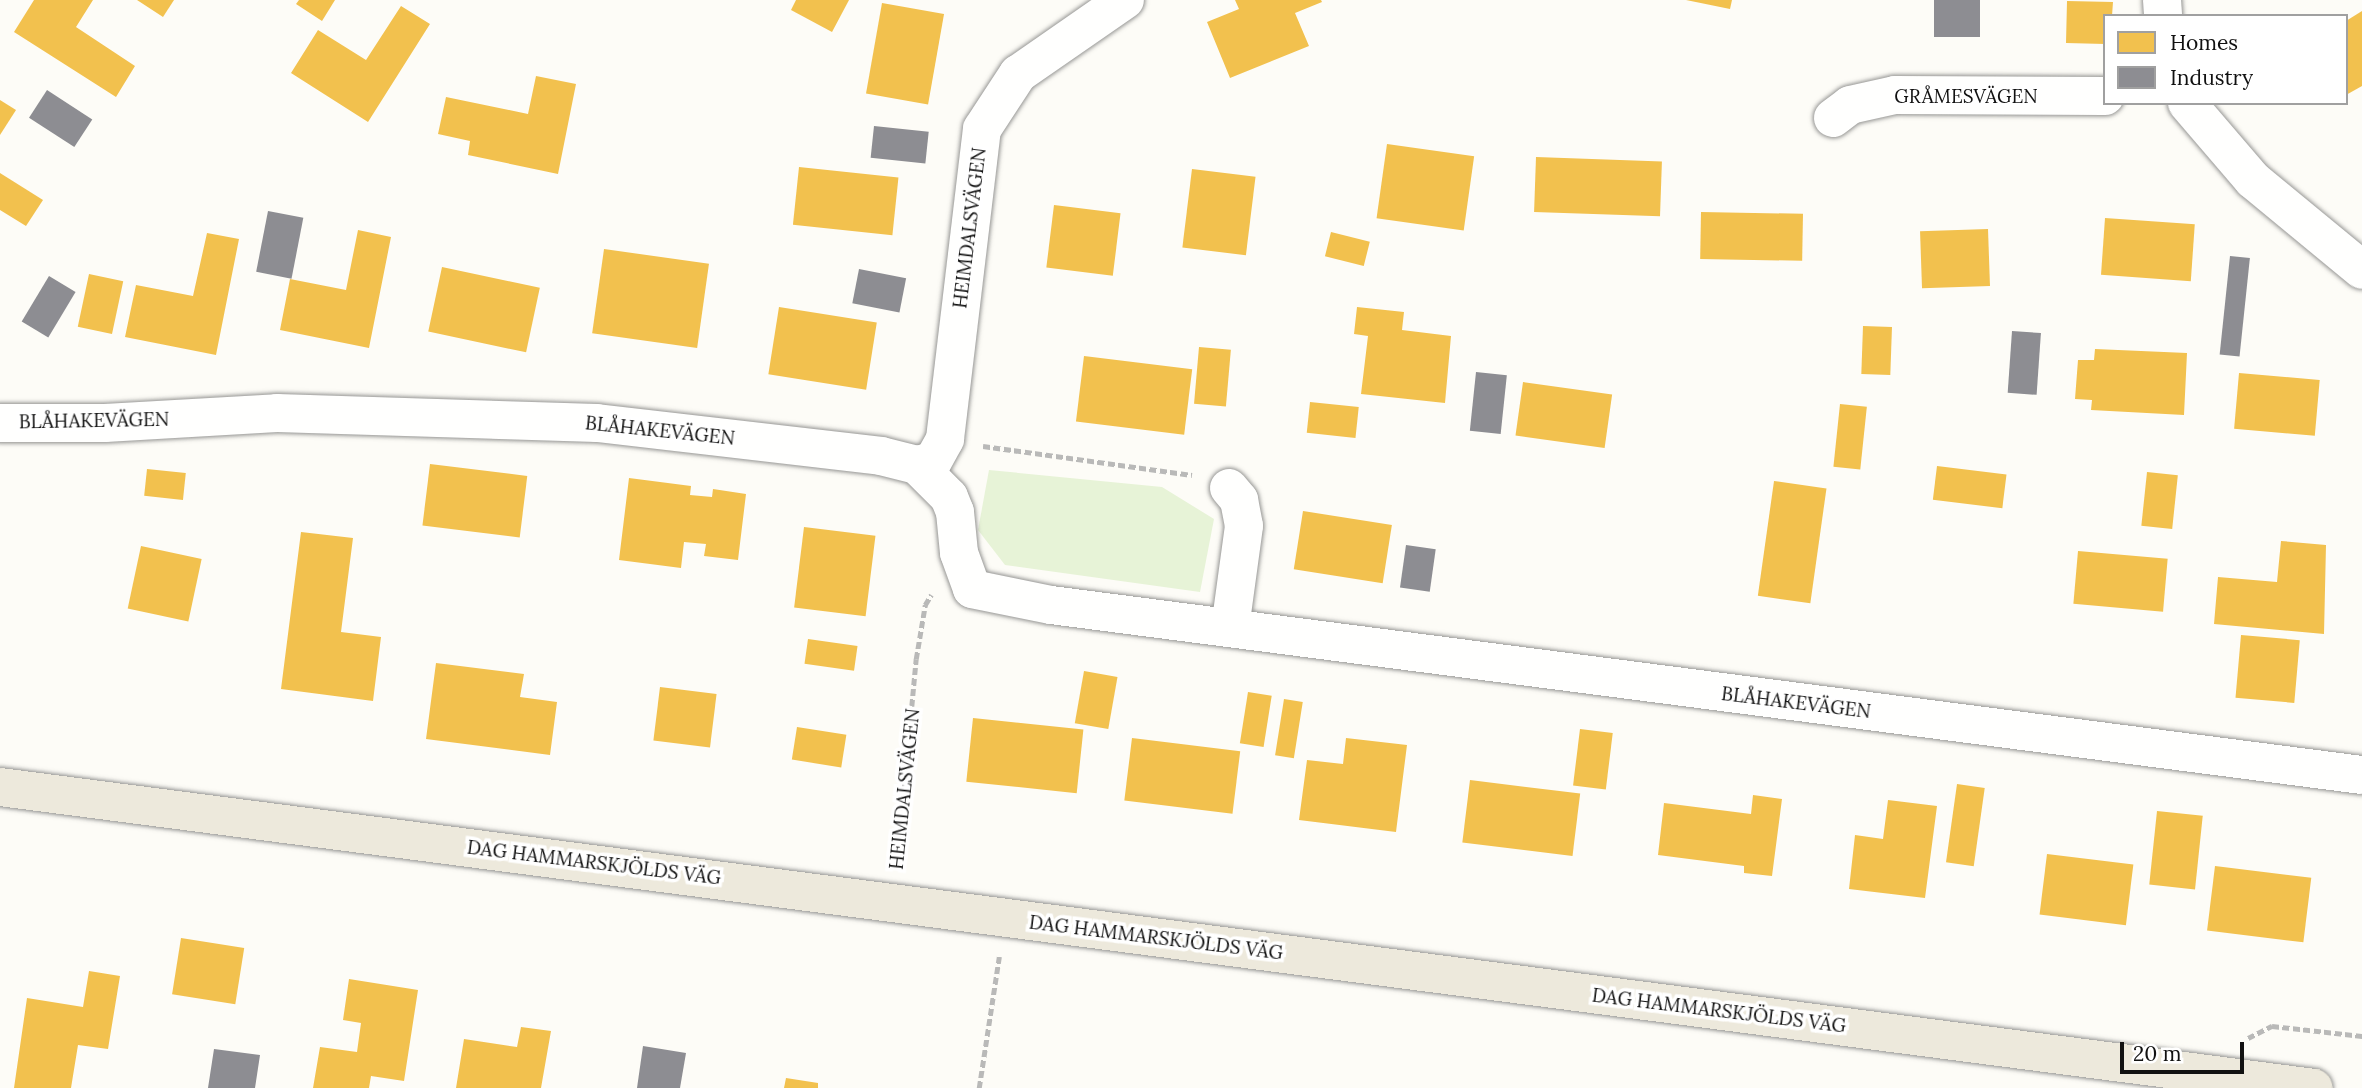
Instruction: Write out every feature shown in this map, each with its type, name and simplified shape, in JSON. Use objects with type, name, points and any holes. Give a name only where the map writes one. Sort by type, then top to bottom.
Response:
[{"type":"main road","name":"DAG HAMMARSKJÖLDS VÄG","points":[[0,787],[2313,1088]]},
{"type":"street","name":"HEIMDALSVÄGEN","points":[[945,439],[982,129],[1018,74],[1125,0]]},
{"type":"street","name":"GRÅMESVÄGEN","points":[[1833,118],[1850,105],[1895,95],[2103,96]]},
{"type":"street","points":[[2189,105],[2253,180],[2362,270]]},
{"type":"street","name":"BLÅHAKEVÄGEN","points":[[0,423],[105,424],[277,413],[597,423],[820,447],[917,465]]},
{"type":"street","points":[[945,439],[933,461],[917,465],[952,504],[959,553],[972,589]]},
{"type":"street","points":[[1229,488],[1239,500],[1244,526],[1230,628]]},
{"type":"street","name":"BLÅHAKEVÄGEN","points":[[972,589],[1051,605],[2362,775]]},
{"type":"path","points":[[945,439],[1014,453],[1208,477],[1229,488]]},
{"type":"path","name":"HEIMDALSVÄGEN","points":[[892,902],[925,605],[932,593],[972,589]]},
{"type":"path","points":[[979,1088],[1005,918]]},
{"type":"green space","points":[[989,470],[1162,487],[1214,519],[1200,592],[1005,565],[978,530]]},
{"type":"building: Homes","points":[[34,0],[93,0],[76,27],[135,66],[116,97],[14,32]]},
{"type":"building: Homes","points":[[137,0],[174,0],[163,17]]},
{"type":"building: Homes","points":[[299,0],[335,0],[322,21],[296,4]]},
{"type":"building: Homes","points":[[796,0],[849,0],[832,32],[791,10]]},
{"type":"building: Homes","points":[[1235,0],[1321,0],[1322,2],[1295,13],[1309,46],[1230,78],[1207,22],[1239,9]]},
{"type":"building: Homes","points":[[1686,0],[1732,0],[1730,9]]},
{"type":"building: Homes","points":[[2067,1],[2113,2],[2112,14],[2103,14],[2103,44],[2066,43]]},
{"type":"building: Homes","points":[[882,3],[944,14],[928,105],[866,94]]},
{"type":"building: Homes","points":[[401,6],[430,24],[368,122],[291,73],[318,30],[366,60]]},
{"type":"building: Homes","points":[[2362,11],[2362,86],[2348,94],[2348,20]]},
{"type":"building: Homes","points":[[536,76],[576,84],[558,174],[468,155],[470,141],[438,134],[446,97],[528,114]]},
{"type":"building: Homes","points":[[0,100],[16,110],[0,135]]},
{"type":"building: Homes","points":[[1387,144],[1474,156],[1464,231],[1377,218]]},
{"type":"building: Homes","points":[[1536,157],[1662,161],[1660,216],[1534,212]]},
{"type":"building: Homes","points":[[799,167],[898,177],[892,235],[793,225]]},
{"type":"building: Homes","points":[[1192,169],[1256,177],[1246,255],[1182,247]]},
{"type":"building: Homes","points":[[0,173],[43,200],[26,226],[0,210]]},
{"type":"building: Homes","points":[[1054,205],[1121,213],[1113,276],[1046,268]]},
{"type":"building: Homes","points":[[1701,212],[1803,214],[1802,261],[1700,259]]},
{"type":"building: Homes","points":[[2105,218],[2195,224],[2191,281],[2101,275]]},
{"type":"building: Homes","points":[[1988,229],[1990,286],[1922,288],[1920,231]]},
{"type":"building: Homes","points":[[358,230],[391,237],[369,348],[280,330],[290,279],[346,290]]},
{"type":"building: Homes","points":[[1331,232],[1370,242],[1364,266],[1325,256]]},
{"type":"building: Homes","points":[[207,233],[239,239],[216,355],[125,337],[136,285],[193,296]]},
{"type":"building: Homes","points":[[604,249],[709,264],[697,348],[592,333]]},
{"type":"building: Homes","points":[[442,267],[540,288],[526,352],[428,332]]},
{"type":"building: Homes","points":[[89,274],[123,281],[112,334],[78,327]]},
{"type":"building: Homes","points":[[779,307],[877,322],[866,390],[768,374]]},
{"type":"building: Homes","points":[[1357,307],[1404,312],[1402,330],[1451,336],[1445,403],[1361,394],[1368,336],[1354,334]]},
{"type":"building: Homes","points":[[1863,326],[1892,327],[1890,375],[1861,374]]},
{"type":"building: Homes","points":[[1199,347],[1231,350],[1226,407],[1194,404]]},
{"type":"building: Homes","points":[[2095,349],[2187,353],[2184,415],[2091,410],[2092,400],[2075,399],[2078,360],[2094,360]]},
{"type":"building: Homes","points":[[1084,356],[1192,369],[1184,435],[1076,422]]},
{"type":"building: Homes","points":[[2239,373],[2320,380],[2315,436],[2234,429]]},
{"type":"building: Homes","points":[[1523,382],[1612,395],[1605,448],[1515,435]]},
{"type":"building: Homes","points":[[1310,402],[1359,407],[1355,438],[1307,433]]},
{"type":"building: Homes","points":[[1840,404],[1867,407],[1860,469],[1833,467]]},
{"type":"building: Homes","points":[[430,464],[527,476],[520,537],[422,526]]},
{"type":"building: Homes","points":[[1937,466],[2006,475],[2002,508],[1933,500]]},
{"type":"building: Homes","points":[[147,469],[186,473],[183,500],[144,496]]},
{"type":"building: Homes","points":[[2147,472],[2178,475],[2172,529],[2141,526]]},
{"type":"building: Homes","points":[[629,478],[691,486],[690,495],[712,497],[713,489],[746,494],[738,560],[704,556],[706,544],[684,542],[681,568],[619,560]]},
{"type":"building: Homes","points":[[1774,481],[1826,488],[1810,603],[1758,596]]},
{"type":"building: Homes","points":[[1303,511],[1392,525],[1383,583],[1294,569]]},
{"type":"building: Homes","points":[[804,527],[875,536],[866,616],[794,607]]},
{"type":"building: Homes","points":[[301,532],[353,538],[341,632],[381,637],[373,701],[281,689]]},
{"type":"building: Homes","points":[[2281,541],[2326,545],[2324,634],[2214,624],[2218,577],[2277,582]]},
{"type":"building: Homes","points":[[141,546],[202,559],[188,621],[128,609]]},
{"type":"building: Homes","points":[[2078,551],[2168,559],[2163,612],[2073,604]]},
{"type":"building: Homes","points":[[2241,635],[2300,640],[2294,703],[2236,698]]},
{"type":"building: Homes","points":[[808,639],[858,646],[854,671],[805,664]]},
{"type":"building: Homes","points":[[436,663],[524,674],[520,697],[557,702],[550,755],[426,739]]},
{"type":"building: Homes","points":[[1084,671],[1117,677],[1108,729],[1075,723]]},
{"type":"building: Homes","points":[[660,687],[717,694],[710,748],[653,741]]},
{"type":"building: Homes","points":[[1248,692],[1272,696],[1264,747],[1240,743]]},
{"type":"building: Homes","points":[[1284,699],[1303,702],[1294,758],[1275,755]]},
{"type":"building: Homes","points":[[973,718],[1083,730],[1077,793],[966,782]]},
{"type":"building: Homes","points":[[797,727],[846,735],[841,767],[792,760]]},
{"type":"building: Homes","points":[[1580,729],[1613,733],[1606,790],[1573,786]]},
{"type":"building: Homes","points":[[1132,738],[1240,751],[1233,814],[1124,801]]},
{"type":"building: Homes","points":[[1346,738],[1407,745],[1396,832],[1299,820],[1307,760],[1343,764]]},
{"type":"building: Homes","points":[[1470,780],[1580,794],[1572,856],[1462,843]]},
{"type":"building: Homes","points":[[1957,784],[1985,788],[1974,866],[1946,862]]},
{"type":"building: Homes","points":[[1753,795],[1782,799],[1772,876],[1744,873],[1744,866],[1658,855],[1664,803],[1751,814]]},
{"type":"building: Homes","points":[[1888,800],[1937,806],[1925,898],[1849,889],[1855,835],[1883,839]]},
{"type":"building: Homes","points":[[2157,811],[2203,816],[2195,889],[2149,885]]},
{"type":"building: Homes","points":[[2047,854],[2133,865],[2126,925],[2040,915]]},
{"type":"building: Homes","points":[[2215,866],[2311,878],[2303,942],[2207,931]]},
{"type":"building: Homes","points":[[181,938],[244,948],[235,1004],[172,994]]},
{"type":"building: Homes","points":[[89,971],[120,976],[108,1049],[78,1045],[71,1088],[14,1088],[27,998],[83,1007]]},
{"type":"building: Homes","points":[[349,979],[418,990],[404,1081],[371,1076],[369,1088],[313,1088],[320,1047],[357,1052],[361,1023],[343,1020]]},
{"type":"building: Homes","points":[[521,1027],[551,1031],[541,1088],[456,1088],[464,1039],[517,1047]]},
{"type":"building: Homes","points":[[786,1078],[818,1083],[818,1088],[784,1088]]},
{"type":"building: Industry","points":[[1934,0],[1980,0],[1980,37],[1934,37]]},
{"type":"building: Industry","points":[[47,90],[92,119],[74,147],[29,118]]},
{"type":"building: Industry","points":[[874,126],[929,132],[925,164],[871,158]]},
{"type":"building: Industry","points":[[268,211],[303,218],[292,279],[256,272]]},
{"type":"building: Industry","points":[[2230,256],[2250,258],[2240,357],[2220,354]]},
{"type":"building: Industry","points":[[859,269],[906,278],[899,313],[852,303]]},
{"type":"building: Industry","points":[[49,276],[76,292],[48,337],[22,321]]},
{"type":"building: Industry","points":[[2012,331],[2041,333],[2037,395],[2008,393]]},
{"type":"building: Industry","points":[[1476,372],[1507,375],[1501,434],[1470,431]]},
{"type":"building: Industry","points":[[1406,545],[1436,549],[1430,592],[1400,588]]},
{"type":"building: Industry","points":[[643,1046],[686,1053],[680,1088],[637,1088]]},
{"type":"building: Industry","points":[[214,1049],[260,1055],[255,1088],[208,1088]]}]
